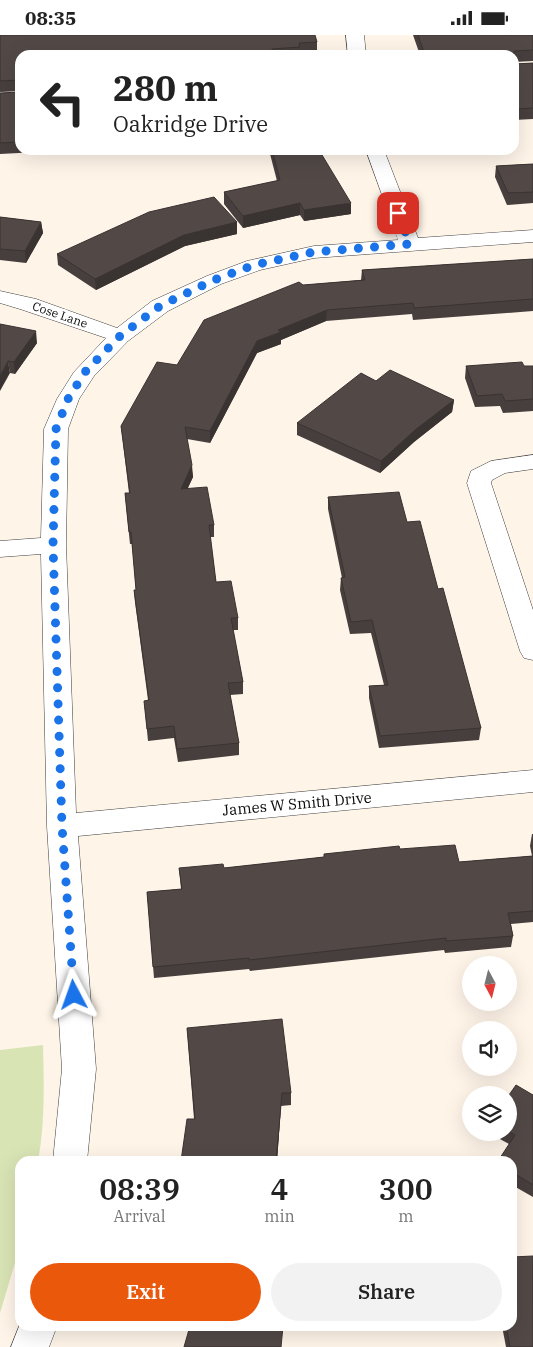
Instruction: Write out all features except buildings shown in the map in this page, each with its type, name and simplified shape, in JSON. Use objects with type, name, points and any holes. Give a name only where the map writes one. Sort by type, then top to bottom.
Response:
[{"type":"street","points":[[355,35],[356,50]]},
{"type":"street","points":[[377,155],[410,244]]},
{"type":"street","points":[[70,1156],[79,1069],[62,826],[53,545],[56,429],[68,399],[85,372],[120,336],[160,306],[214,280],[254,265],[314,252],[533,236]]},
{"type":"street","name":"Cose Lane","points":[[0,297],[28,304],[120,336]]},
{"type":"street","points":[[533,462],[500,466],[480,476],[479,483],[533,651]]},
{"type":"street","points":[[0,549],[53,545]]},
{"type":"street","name":"James W Smith Drive","points":[[62,826],[533,781]]},
{"type":"street","points":[[30,1347],[36,1331]]},
{"type":"green space","points":[[43,1045],[44,1089],[39,1156],[15,1156],[15,1263],[0,1313],[0,1050]]},
{"type":"route","points":[[74,995],[62,826],[53,545],[56,429],[68,399],[85,372],[120,336],[160,306],[214,280],[254,265],[314,252],[410,244],[398,213]]}]
